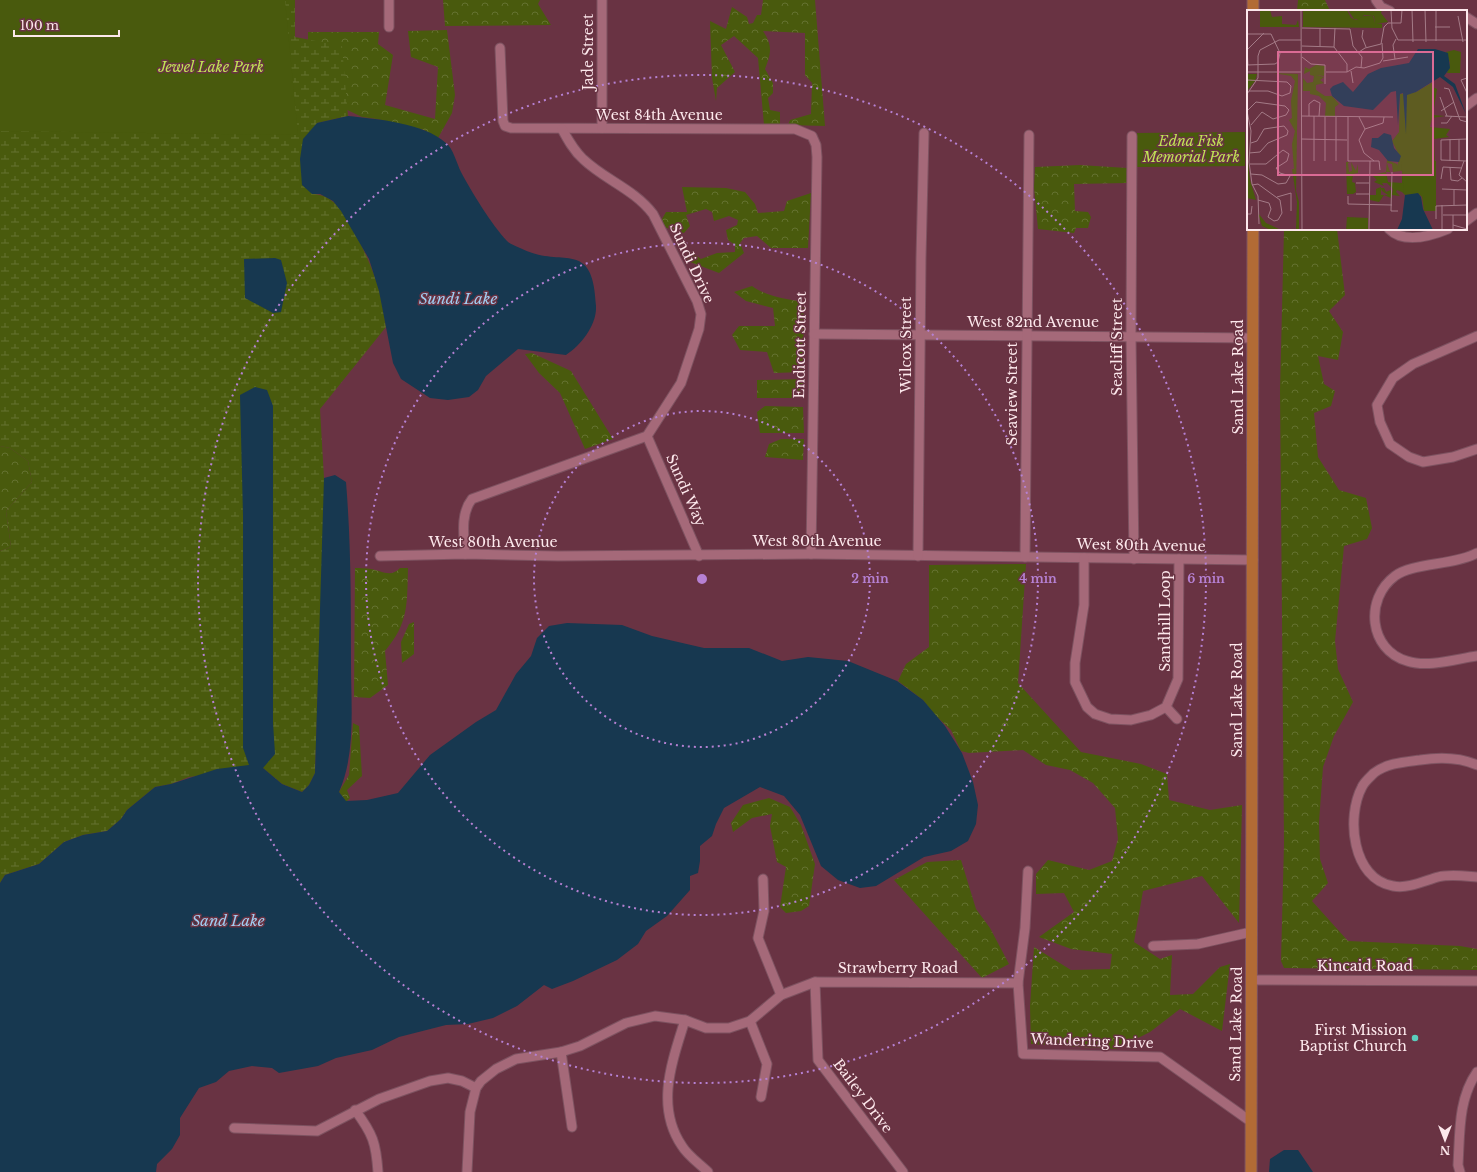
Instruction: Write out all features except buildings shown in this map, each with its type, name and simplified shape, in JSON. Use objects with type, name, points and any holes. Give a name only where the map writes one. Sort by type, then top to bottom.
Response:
[{"type":"main road","name":"Sand Lake Road","points":[[1251,1172],[1253,230]]},
{"type":"street","points":[[390,0],[390,28]]},
{"type":"street","name":"Jade Street","points":[[602,0],[602,128]]},
{"type":"street","points":[[1376,0],[1381,6],[1388,10]]},
{"type":"street","points":[[1467,18],[1477,24]]},
{"type":"street","name":"West 84th Avenue","points":[[500,48],[503,121],[505,126],[511,128],[795,129],[812,136]]},
{"type":"street","points":[[1467,105],[1477,98]]},
{"type":"street","name":"Sundi Drive","points":[[562,129],[575,151],[583,160],[634,194],[646,205],[653,214],[698,301],[701,314],[699,329],[681,383],[647,436]]},
{"type":"street","name":"Wilcox Street","points":[[918,556],[924,133]]},
{"type":"street","name":"Seaview Street","points":[[1025,557],[1029,135]]},
{"type":"street","name":"Endicott Street","points":[[811,554],[817,157],[816,145],[812,136]]},
{"type":"street","name":"Seacliff Street","points":[[1132,136],[1131,337],[1134,559]]},
{"type":"street","points":[[1467,220],[1477,213]]},
{"type":"street","points":[[1390,230],[1393,233],[1412,238],[1432,236],[1446,230]]},
{"type":"street","name":"West 82nd Avenue","points":[[814,334],[1253,338]]},
{"type":"street","points":[[1477,336],[1413,364],[1393,378],[1377,405],[1380,422],[1390,444],[1408,456],[1423,462],[1453,457],[1477,449]]},
{"type":"street","points":[[465,554],[464,517],[466,507],[472,499],[647,436]]},
{"type":"street","name":"Sundi Way","points":[[647,436],[699,556]]},
{"type":"street","name":"West 80th Avenue","points":[[380,556],[465,554],[558,556],[699,556],[811,554],[1253,560]]},
{"type":"street","points":[[1477,554],[1450,562],[1417,568],[1395,575],[1382,589],[1376,599],[1374,623],[1381,641],[1391,653],[1406,661],[1420,664],[1477,656]]},
{"type":"street","points":[[1084,558],[1084,606],[1075,663],[1075,682],[1087,707],[1095,714],[1110,718],[1131,720],[1151,715],[1166,707],[1177,719]]},
{"type":"street","name":"Sandhill Loop","points":[[1166,707],[1178,679],[1179,559]]},
{"type":"street","points":[[1477,765],[1462,759],[1433,758],[1391,764],[1375,772],[1362,785],[1358,796],[1354,820],[1355,848],[1363,866],[1379,880],[1393,886],[1412,885],[1440,877],[1462,875],[1477,878]]},
{"type":"street","name":"Wandering Drive","points":[[1028,871],[1025,928],[1018,983],[1023,1054],[1160,1057],[1250,1121]]},
{"type":"street","points":[[467,1172],[470,1112],[476,1088],[481,1080],[496,1069],[516,1059],[561,1052],[580,1046],[626,1023],[655,1016],[685,1020],[706,1028],[729,1028],[750,1021],[781,994],[758,938],[764,911],[763,879]]},
{"type":"street","points":[[1153,946],[1198,944],[1251,932]]},
{"type":"street","name":"Kincaid Road","points":[[1252,980],[1477,981]]},
{"type":"street","name":"Strawberry Road","points":[[781,994],[815,982],[1018,983]]},
{"type":"street","name":"Bailey Drive","points":[[815,982],[818,1060],[903,1172]]},
{"type":"street","points":[[685,1020],[670,1072],[667,1102],[670,1127],[683,1148],[707,1172]]},
{"type":"street","points":[[750,1021],[767,1064],[761,1098]]},
{"type":"street","points":[[561,1052],[572,1127]]},
{"type":"street","points":[[1460,1172],[1458,1165],[1463,1102],[1471,1080],[1477,1072]]},
{"type":"street","points":[[234,1128],[317,1131],[378,1099],[430,1081],[448,1078],[462,1081],[476,1088]]},
{"type":"street","points":[[355,1110],[375,1141],[378,1172]]},
{"type":"green space","points":[[0,0],[295,0],[295,37],[342,46],[348,116],[317,123],[312,194],[317,194],[332,201],[339,207],[353,229],[376,281],[386,327],[320,409],[324,478],[324,516],[315,773],[309,785],[302,792],[282,784],[263,768],[189,777],[171,784],[155,787],[127,810],[121,819],[107,831],[83,835],[64,842],[39,864],[5,875],[0,883],[0,551],[11,547],[6,511],[32,482],[28,461],[10,448],[0,446]]},
{"type":"green space","name":"Jewel Lake Park","points":[[0,0],[285,0],[298,135],[0,131]]},
{"type":"green space","points":[[443,0],[540,0],[538,4],[551,25],[445,26]]},
{"type":"green space","points":[[763,0],[815,0],[825,126],[788,125],[790,120],[811,114],[812,83],[805,75],[805,33],[763,31],[770,45],[770,54],[765,69],[773,83],[773,93],[768,98],[770,110],[780,112],[780,125],[764,125],[758,58],[734,36],[721,45],[735,72],[717,88],[716,101],[712,78],[710,21],[726,29],[732,7],[747,17],[749,24],[753,23],[757,15],[761,15]]},
{"type":"green space","points":[[1298,0],[1325,0],[1330,10],[1297,10]]},
{"type":"green space","points":[[447,30],[455,95],[452,113],[438,138],[424,130],[362,117],[339,106],[308,40],[308,32],[379,32],[378,44],[393,55],[385,105],[435,119],[438,67],[411,57],[408,31]]},
{"type":"green space","name":"Edna Fisk Memorial Park","points":[[1245,132],[1245,166],[1137,167],[1137,133]]},
{"type":"green space","points":[[1080,165],[1127,168],[1127,183],[1074,184],[1075,211],[1088,212],[1091,217],[1088,228],[1076,228],[1074,233],[1038,229],[1034,187],[1035,167]]},
{"type":"green space","points":[[682,187],[726,188],[745,192],[755,204],[758,213],[784,211],[787,201],[811,193],[808,248],[771,248],[757,236],[744,238],[740,243],[744,253],[719,273],[685,260],[689,250],[701,259],[717,253],[735,252],[735,245],[728,240],[726,230],[737,225],[738,220],[729,216],[714,221],[712,212],[706,209],[686,215],[690,226],[684,233],[664,227],[662,219],[666,212],[687,212]]},
{"type":"green space","points":[[1284,230],[1337,230],[1345,295],[1329,311],[1343,332],[1338,360],[1318,356],[1324,384],[1335,391],[1331,406],[1314,413],[1318,457],[1339,490],[1366,498],[1372,528],[1367,539],[1344,546],[1335,641],[1338,669],[1353,702],[1334,736],[1323,767],[1319,822],[1320,859],[1328,883],[1312,901],[1348,941],[1460,946],[1477,949],[1477,970],[1284,968],[1281,961],[1284,843],[1280,390]]},
{"type":"green space","points":[[752,286],[770,295],[804,302],[803,372],[774,373],[767,352],[740,350],[732,335],[739,326],[775,326],[773,308],[746,301],[734,292]]},
{"type":"green space","points":[[532,353],[571,371],[613,439],[585,449],[560,393],[539,373],[525,354]]},
{"type":"green space","points":[[805,379],[804,398],[757,398],[757,380]]},
{"type":"green space","points":[[765,406],[803,407],[804,433],[760,433],[757,412]]},
{"type":"green space","points":[[781,439],[804,439],[803,460],[765,457],[769,444]]},
{"type":"green space","points":[[0,446],[10,448],[28,461],[32,482],[6,511],[11,547],[0,551]]},
{"type":"green space","points":[[1026,564],[1018,683],[1081,752],[1141,764],[1167,774],[1169,800],[1210,810],[1242,805],[1239,923],[1202,876],[1143,891],[1134,942],[1160,959],[1172,955],[1170,995],[1193,994],[1220,967],[1230,964],[1222,1031],[1180,1009],[1150,1032],[1116,1049],[1031,1044],[1030,1006],[1034,947],[1071,970],[1110,969],[1112,954],[1071,949],[1039,937],[1074,912],[1064,893],[1036,894],[1036,874],[1048,860],[1089,870],[1112,861],[1118,839],[1115,808],[1093,783],[1070,770],[1046,765],[1023,750],[969,753],[961,751],[951,730],[934,714],[923,700],[898,681],[906,664],[929,647],[929,565]]},
{"type":"green space","points":[[355,568],[393,573],[400,568],[408,568],[407,602],[403,622],[393,641],[385,651],[388,685],[370,698],[354,697]]},
{"type":"green space","points":[[414,622],[414,654],[402,663],[401,642],[409,624]]},
{"type":"green space","points":[[353,723],[359,726],[362,776],[347,790],[350,798],[346,802],[339,792],[349,775]]},
{"type":"green space","points":[[769,798],[790,807],[801,825],[815,864],[809,906],[801,911],[786,913],[780,907],[786,867],[777,862],[770,826],[772,814],[752,818],[733,832],[731,823],[743,805]]},
{"type":"green space","points":[[961,860],[976,909],[990,928],[1009,964],[982,978],[894,880],[927,862]]},
{"type":"water","name":"Sundi Lake","points":[[348,116],[400,123],[413,126],[437,136],[451,149],[461,172],[476,198],[488,217],[507,241],[535,254],[573,259],[582,263],[589,270],[594,284],[596,313],[587,334],[572,351],[566,355],[518,349],[486,376],[478,390],[469,397],[448,400],[430,398],[401,379],[393,363],[379,291],[369,259],[341,211],[333,201],[320,194],[312,194],[302,185],[300,159],[303,139],[317,123]]},
{"type":"water","points":[[275,258],[281,260],[287,283],[281,312],[273,313],[245,298],[244,259]]},
{"type":"water","name":"Sand Lake","points":[[255,387],[267,390],[273,406],[273,723],[275,754],[263,768],[282,784],[302,792],[309,785],[315,773],[324,478],[335,475],[346,482],[350,551],[352,713],[348,762],[339,792],[346,801],[367,800],[398,793],[430,755],[476,722],[496,710],[516,674],[531,656],[537,638],[549,626],[567,623],[622,625],[652,636],[704,648],[749,648],[782,661],[808,657],[848,661],[897,681],[923,700],[945,726],[962,753],[973,782],[978,805],[976,824],[968,841],[951,851],[924,857],[876,886],[860,888],[838,880],[821,866],[800,815],[784,796],[760,787],[724,808],[712,836],[700,846],[698,873],[690,876],[690,890],[667,916],[646,931],[638,944],[617,960],[573,981],[552,989],[544,985],[517,1006],[493,1018],[468,1024],[446,1025],[399,1037],[372,1050],[336,1058],[318,1066],[279,1073],[272,1068],[252,1066],[229,1071],[216,1082],[199,1088],[180,1118],[180,1135],[172,1149],[157,1164],[156,1172],[0,1172],[0,883],[5,875],[39,864],[64,842],[83,835],[107,831],[121,819],[127,810],[155,787],[171,784],[217,769],[249,765],[243,748],[243,515],[240,395]]},
{"type":"water","points":[[1284,1150],[1298,1150],[1313,1172],[1269,1172],[1270,1159]]},
{"type":"place","name":"First Mission Baptist Church","points":[[1415,1038]]}]
